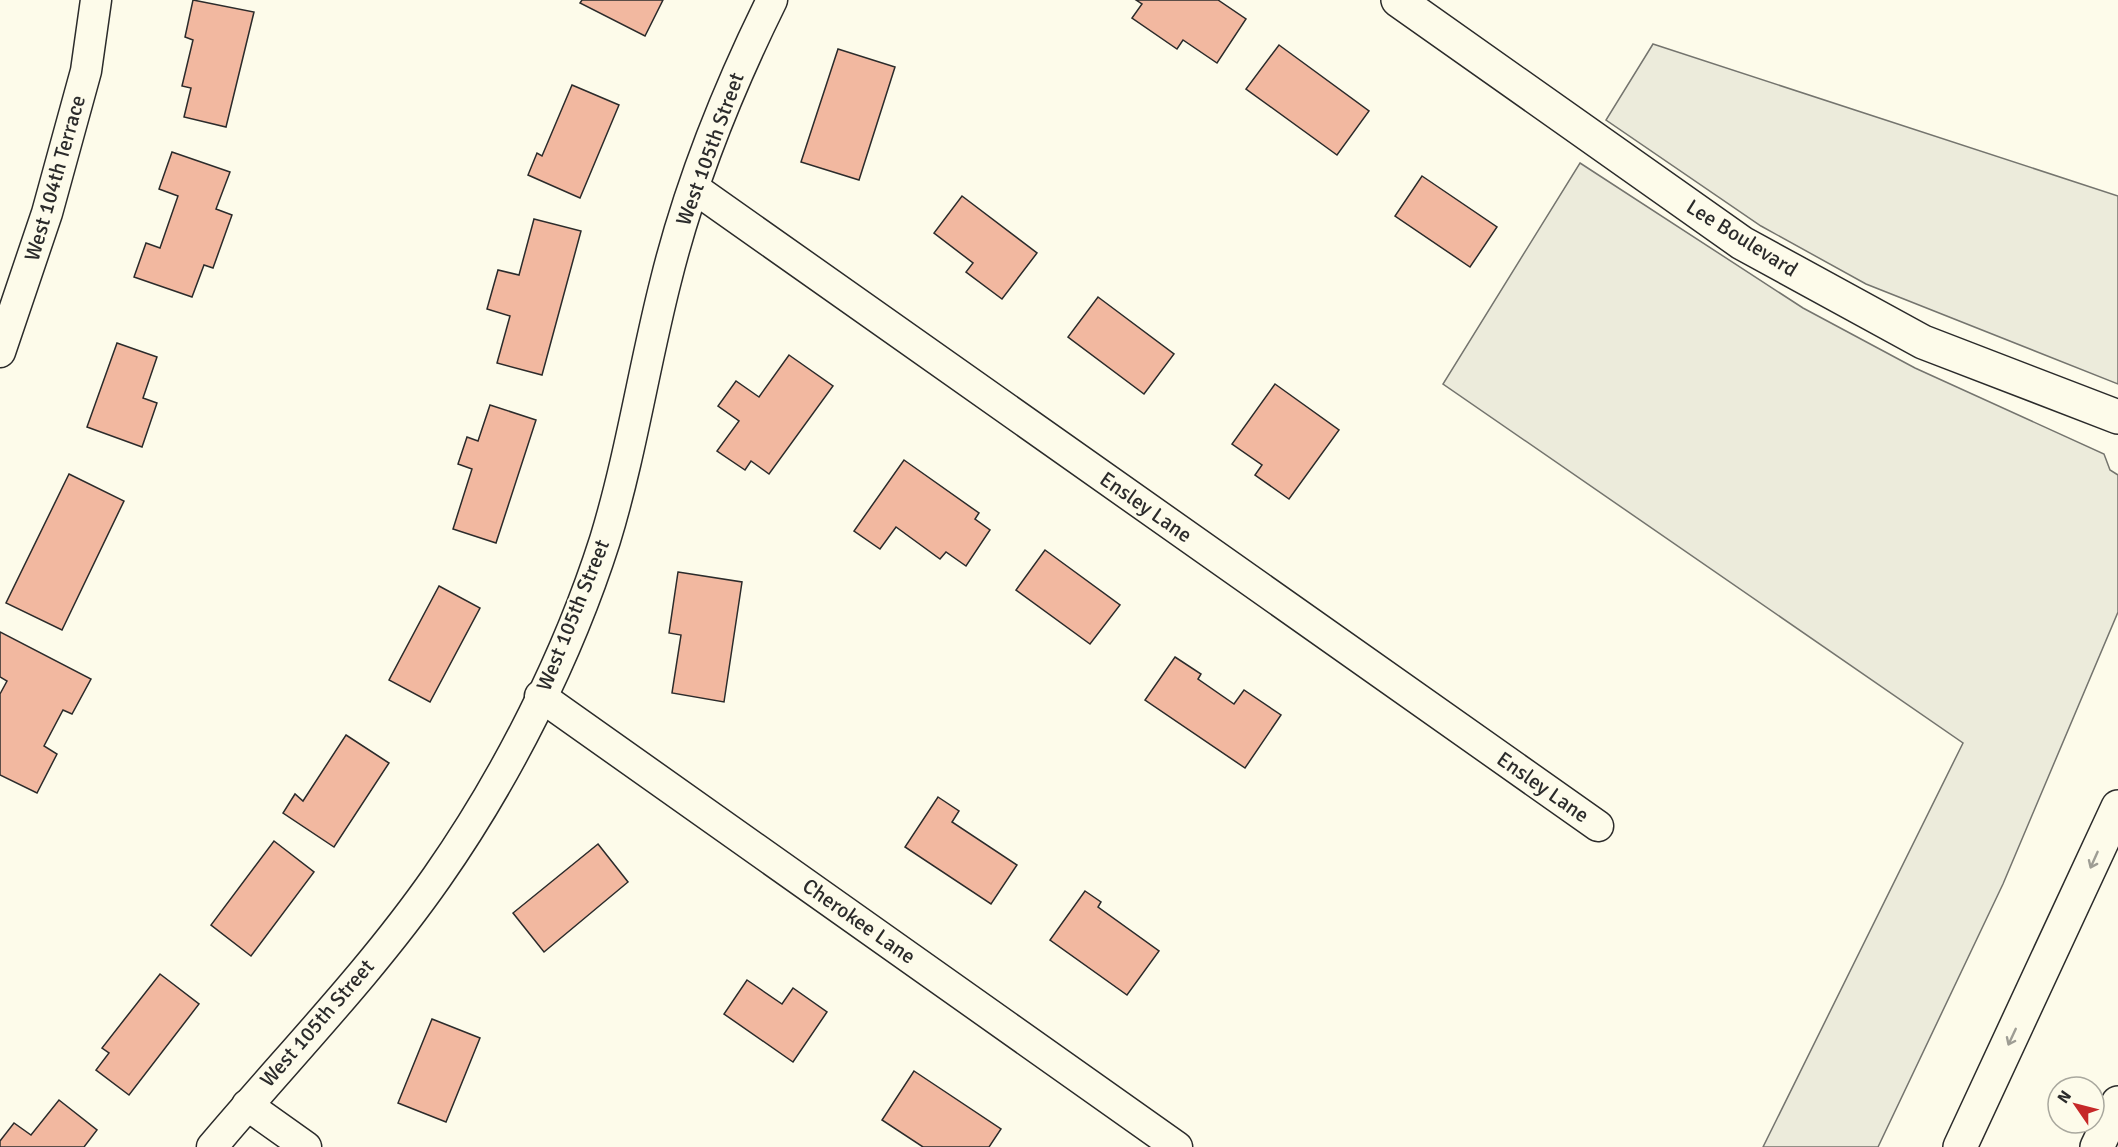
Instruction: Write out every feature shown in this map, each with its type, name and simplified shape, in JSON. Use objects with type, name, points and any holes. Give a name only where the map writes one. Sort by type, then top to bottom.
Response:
[{"type":"main road","name":"Lee Boulevard","points":[[1398,0],[1742,243],[1923,342],[2118,417]]},
{"type":"main road","points":[[1960,1147],[2118,807]]},
{"type":"main road","points":[[2097,1147],[2118,1103]]},
{"type":"street","name":"West 104th Terrace","points":[[0,352],[56,180],[86,70],[96,0]]},
{"type":"street","name":"West 105th Street","points":[[212,1147],[372,960],[435,880],[474,822],[540,696],[567,640],[605,540],[666,278],[694,188],[739,66],[772,0]]},
{"type":"street","name":"Ensley Lane","points":[[694,188],[1598,825]]},
{"type":"street","name":"Cherokee Lane","points":[[540,696],[1177,1147]]},
{"type":"street","points":[[247,1105],[306,1147]]},
{"type":"shaded area","points":[[1653,44],[2118,196],[2118,384],[1866,284],[1761,226],[1606,120]]},
{"type":"shaded area","points":[[1580,163],[1803,308],[1915,368],[2104,454],[2110,470],[2118,475],[2118,612],[2003,884],[1878,1147],[1763,1147],[1963,743],[1443,384]]},
{"type":"building","points":[[193,0],[254,12],[226,127],[184,117],[191,88],[182,86],[193,40],[185,37]]},
{"type":"building","points":[[582,0],[663,0],[645,36],[580,3]]},
{"type":"building","points":[[1136,0],[1218,0],[1246,19],[1217,63],[1183,40],[1177,49],[1132,18],[1142,4]]},
{"type":"building","points":[[1279,45],[1369,111],[1337,155],[1246,89]]},
{"type":"building","points":[[838,49],[895,67],[859,180],[801,162]]},
{"type":"building","points":[[572,85],[619,105],[580,198],[528,175],[537,153],[542,156]]},
{"type":"building","points":[[172,152],[230,172],[216,209],[232,215],[213,268],[204,265],[192,297],[134,277],[146,243],[160,248],[178,196],[159,189]]},
{"type":"building","points":[[1422,176],[1497,227],[1470,267],[1395,216]]},
{"type":"building","points":[[962,196],[1037,253],[1002,299],[966,272],[973,263],[934,233]]},
{"type":"building","points":[[534,219],[581,231],[542,375],[497,363],[510,316],[487,309],[498,270],[519,275]]},
{"type":"building","points":[[1098,297],[1174,354],[1144,394],[1068,337]]},
{"type":"building","points":[[117,343],[157,357],[143,398],[157,403],[142,447],[87,427]]},
{"type":"building","points":[[789,355],[833,386],[769,474],[751,461],[745,470],[717,451],[739,421],[718,406],[736,381],[759,397]]},
{"type":"building","points":[[1275,384],[1339,430],[1289,499],[1255,475],[1262,465],[1232,444]]},
{"type":"building","points":[[490,405],[536,420],[496,543],[453,529],[472,469],[458,464],[467,437],[478,441]]},
{"type":"building","points":[[904,460],[979,513],[975,519],[990,530],[966,566],[946,552],[940,559],[896,527],[880,549],[854,531]]},
{"type":"building","points":[[69,474],[124,501],[62,630],[6,603]]},
{"type":"building","points":[[1045,550],[1120,605],[1090,644],[1016,590]]},
{"type":"building","points":[[678,572],[742,582],[724,702],[672,693],[681,635],[669,633]]},
{"type":"building","points":[[439,586],[480,608],[430,702],[389,680]]},
{"type":"building","points":[[0,632],[91,679],[72,714],[63,710],[44,746],[57,754],[37,793],[0,775],[0,694],[7,681],[0,677]]},
{"type":"building","points":[[1175,657],[1201,674],[1198,679],[1234,704],[1244,690],[1281,715],[1245,768],[1145,700]]},
{"type":"building","points":[[346,735],[389,763],[334,847],[283,813],[295,794],[303,801]]},
{"type":"building","points":[[938,797],[959,811],[952,822],[1017,865],[991,904],[905,847]]},
{"type":"building","points":[[274,841],[314,872],[251,956],[211,925]]},
{"type":"building","points":[[598,844],[628,882],[544,952],[513,913]]},
{"type":"building","points":[[1085,891],[1101,902],[1098,907],[1159,951],[1127,995],[1050,940]]},
{"type":"building","points":[[160,974],[199,1004],[129,1095],[96,1070],[109,1053],[102,1048]]},
{"type":"building","points":[[747,980],[782,1004],[793,988],[827,1012],[793,1062],[724,1014]]},
{"type":"building","points":[[432,1019],[480,1038],[446,1122],[398,1103]]},
{"type":"building","points":[[914,1071],[1001,1129],[989,1147],[923,1147],[882,1120]]},
{"type":"building","points":[[59,1100],[97,1130],[84,1147],[0,1147],[0,1141],[14,1123],[31,1135]]}]
